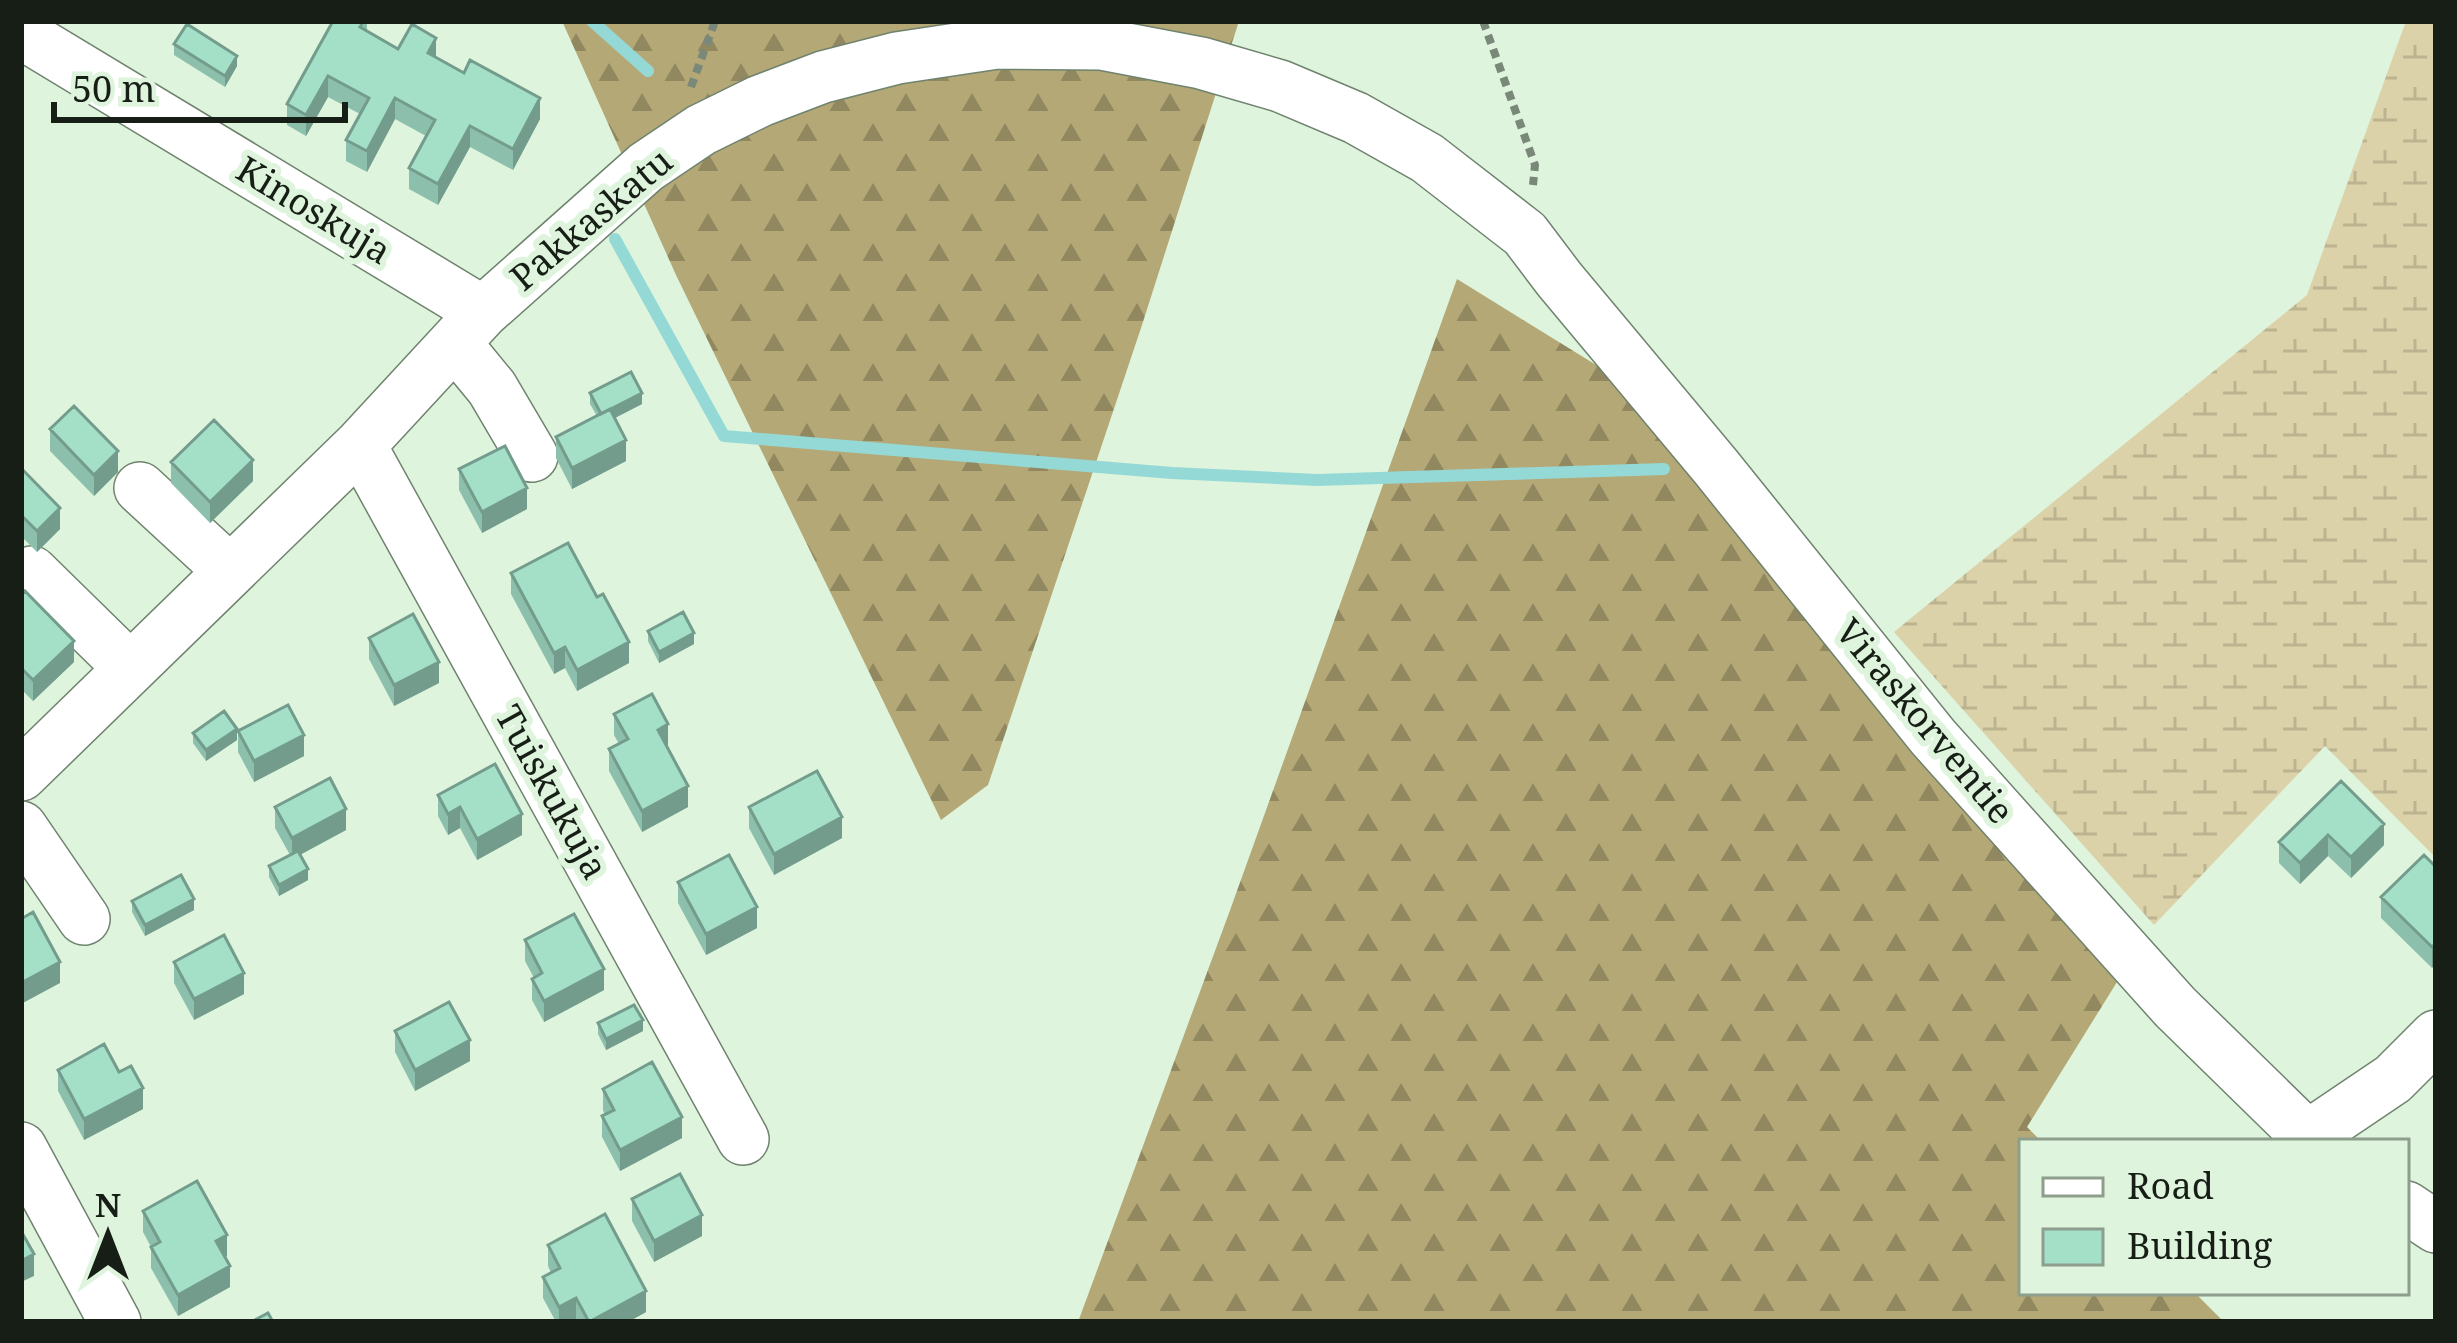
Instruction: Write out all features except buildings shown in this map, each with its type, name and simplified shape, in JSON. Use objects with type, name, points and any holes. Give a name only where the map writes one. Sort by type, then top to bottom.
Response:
[{"type":"street","name":"Kinoskuja","points":[[21,33],[469,328],[492,388],[532,456]]},
{"type":"street","name":"Pakkaskatu","points":[[21,775],[360,445],[469,328],[646,167],[701,130],[823,77],[897,58],[997,43],[1100,44],[1201,63],[1280,86],[1356,118],[1427,158],[1526,234],[1558,279]]},
{"type":"street","name":"Viraskorventie","points":[[1558,279],[1933,737],[2175,1006],[2309,1139]]},
{"type":"street","name":"Tuiskukuja","points":[[360,445],[743,1139]]},
{"type":"street","points":[[140,488],[230,572]]},
{"type":"street","points":[[32,572],[130,668]]},
{"type":"street","points":[[21,827],[84,919]]},
{"type":"street","points":[[2311,1139],[2393,1079],[2436,1036]]},
{"type":"street","points":[[21,1148],[115,1322]]},
{"type":"street","points":[[2409,1210],[2436,1227]]},
{"type":"path","points":[[695,75],[715,21]]},
{"type":"path","points":[[1483,21],[1535,165],[1526,234]]},
{"type":"green space","points":[[562,21],[1239,21],[988,785],[941,820],[676,275]]},
{"type":"green space","points":[[2406,21],[2436,21],[2436,858],[2325,746],[2154,925],[1894,632],[2307,295]]},
{"type":"green space","points":[[1457,279],[1614,376],[2117,982],[2027,1127],[2039,1139],[2019,1139],[2019,1295],[2197,1295],[2224,1322],[1078,1322]]},
{"type":"waterway","points":[[592,21],[648,71]]},
{"type":"waterway","points":[[615,239],[724,436],[1172,473],[1317,480],[1664,469]]}]
